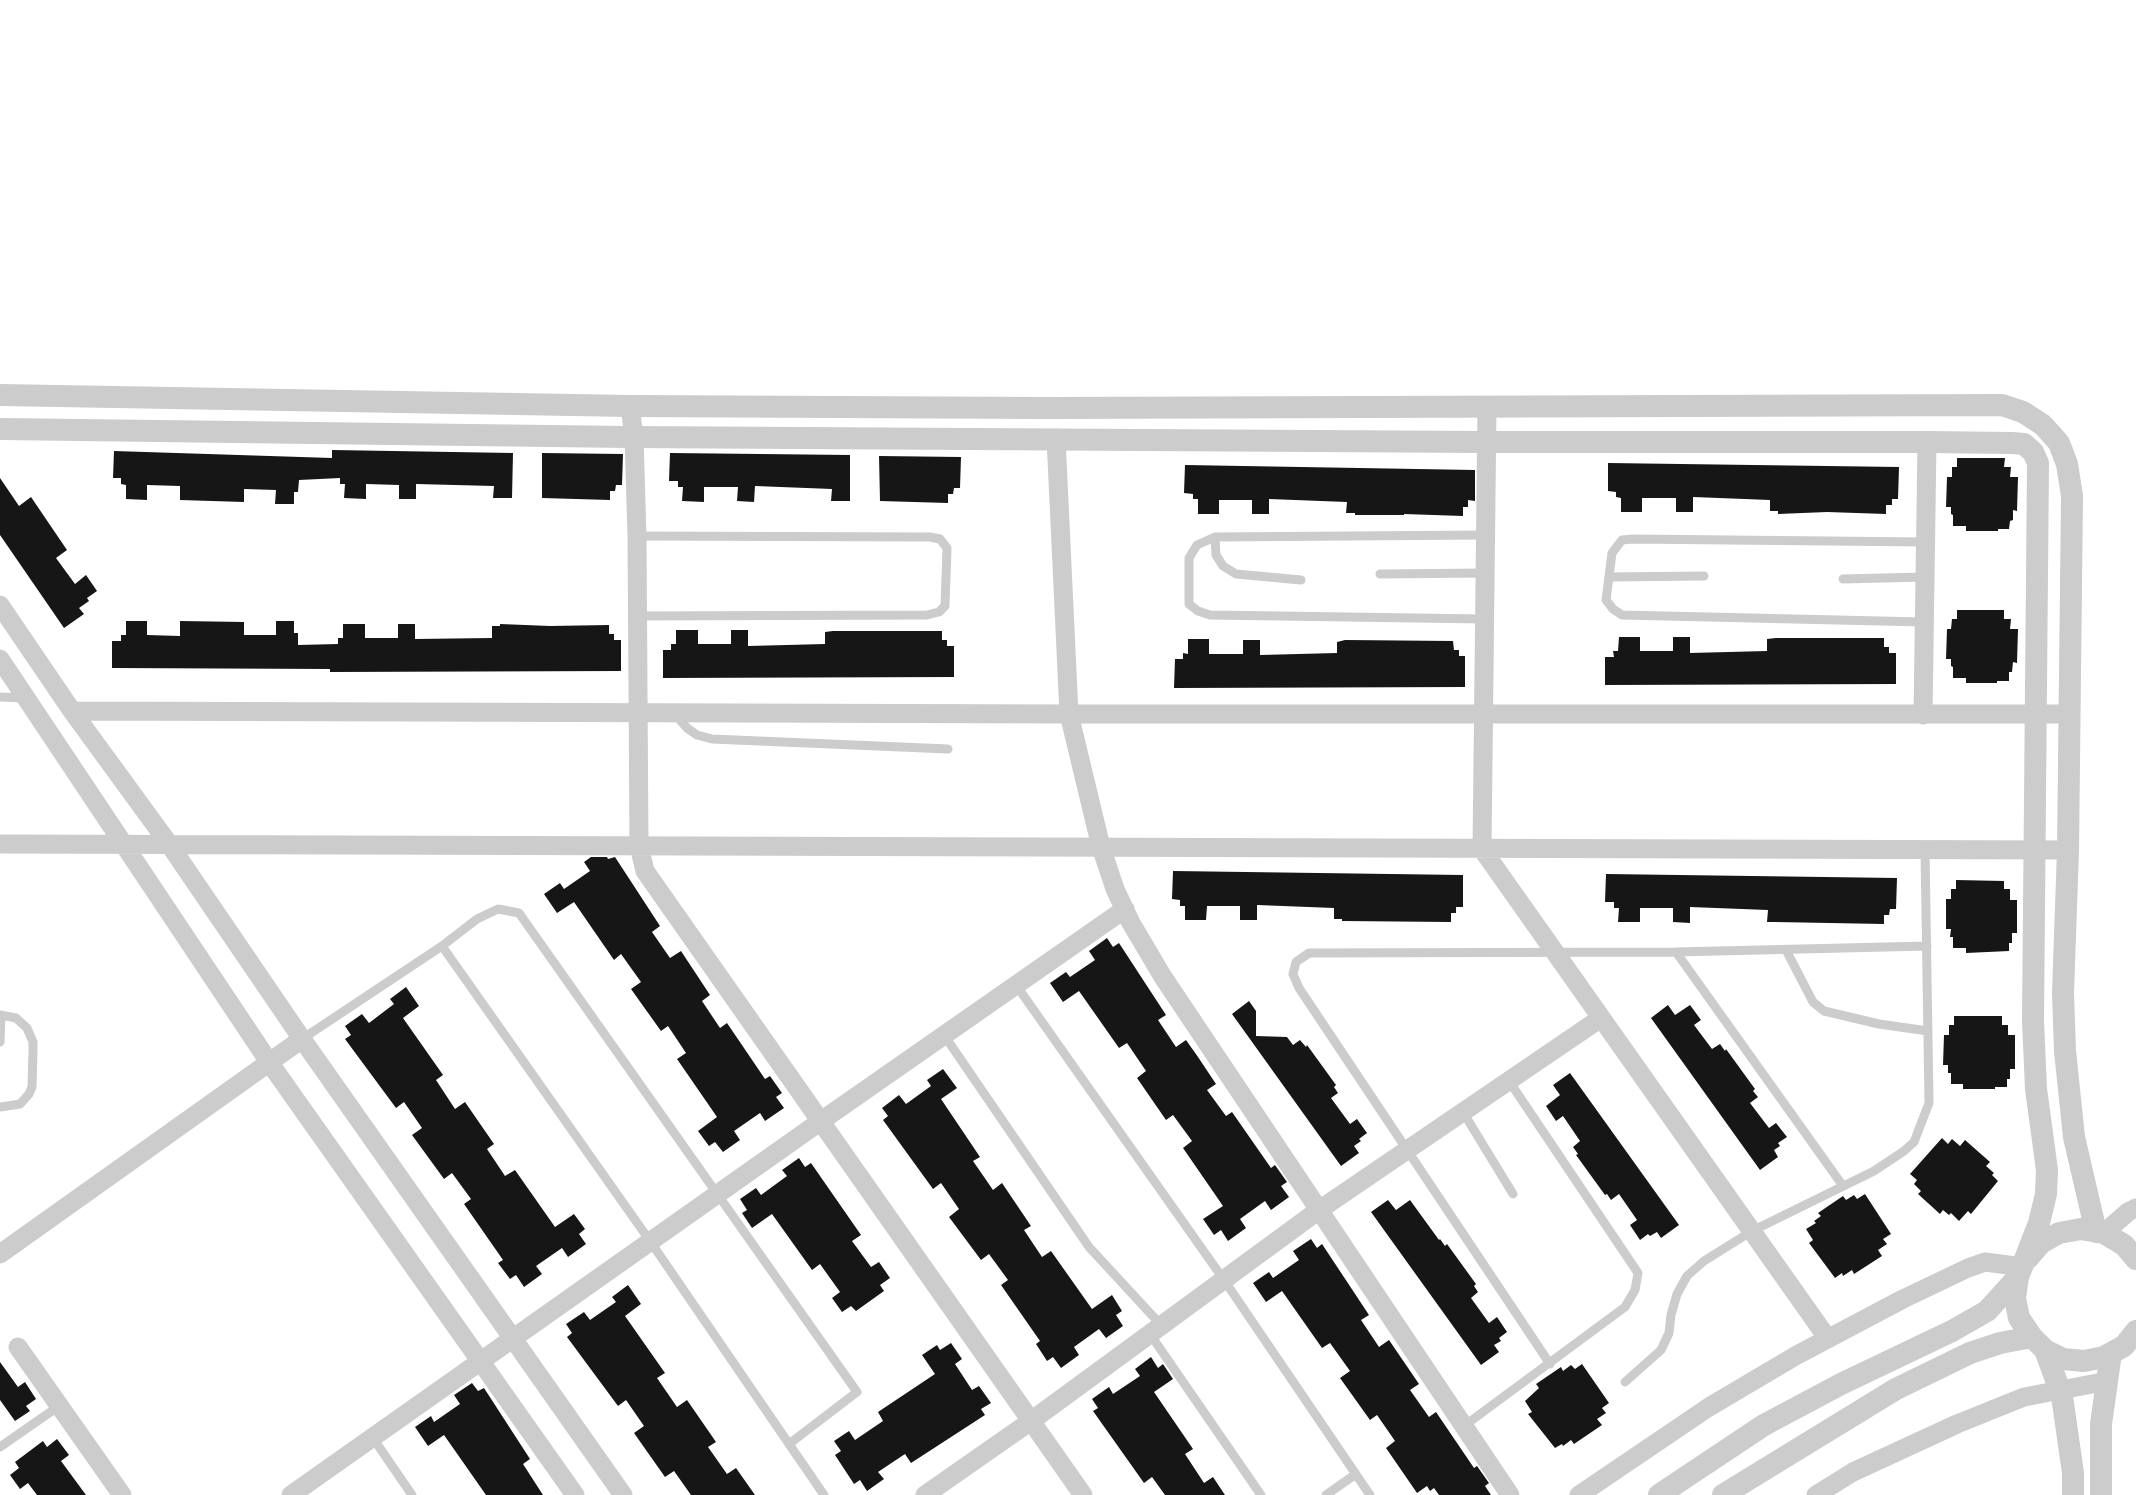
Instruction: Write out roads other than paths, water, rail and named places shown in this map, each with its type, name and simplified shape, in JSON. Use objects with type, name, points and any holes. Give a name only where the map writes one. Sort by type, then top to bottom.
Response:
[{"type":"street","points":[[0,395],[630,406],[1035,408],[2002,405],[2023,412],[2042,425],[2059,443],[2067,464],[2072,496],[2068,850],[2063,994],[2064,1051],[2074,1137],[2100,1232]]},
{"type":"street","points":[[630,406],[634,437],[637,536],[636,616],[639,846],[646,871],[1083,1495]]},
{"type":"street","points":[[1487,406],[1482,849],[1828,1339]]},
{"type":"street","points":[[0,429],[634,437],[1486,442],[1927,442],[2024,444],[2033,452],[2038,463],[2034,1021],[2035,1070],[2047,1170],[2046,1194],[2039,1223],[2023,1268],[2016,1298],[2019,1318],[2038,1344],[2059,1390],[2073,1473],[2073,1495]]},
{"type":"street","points":[[1056,438],[1068,714],[1101,847],[1115,889],[1163,978],[1510,1495]]},
{"type":"street","points":[[1923,714],[1927,442]]},
{"type":"street","points":[[0,605],[72,711],[169,844],[302,1039],[623,1495]]},
{"type":"street","points":[[0,659],[90,791],[122,844],[269,1062],[575,1495]]},
{"type":"street","points":[[72,711],[1068,714],[2070,714]]},
{"type":"street","points":[[0,844],[2068,850]]},
{"type":"street","points":[[301,1492],[373,1438],[821,1120],[1125,909]]},
{"type":"street","points":[[925,1495],[1031,1421],[1319,1210],[1601,1018]]},
{"type":"street","points":[[0,1254],[302,1039]]},
{"type":"street","points":[[2100,1232],[2136,1208]]},
{"type":"street","points":[[1659,1495],[1764,1425],[1841,1384],[1952,1331],[1986,1311],[2023,1268],[2041,1243],[2059,1233],[2082,1229],[2100,1232],[2132,1250]]},
{"type":"street","points":[[1580,1495],[1709,1407],[1828,1339],[1903,1299],[1968,1268],[1985,1262],[2023,1268]]},
{"type":"street","points":[[1724,1495],[1896,1389],[1970,1353],[2000,1343],[2038,1344],[2063,1359],[2084,1361],[2104,1357],[2127,1343]]},
{"type":"street","points":[[2101,1495],[2101,1424],[2108,1381],[2127,1343]]},
{"type":"street","points":[[18,1347],[122,1495]]},
{"type":"street","points":[[1816,1495],[1853,1472],[1957,1424],[2024,1397],[2108,1381]]},
{"type":"lane","points":[[1484,619],[1210,615],[1198,611],[1189,604],[1189,558],[1197,545],[1215,537],[1485,535]]},
{"type":"lane","points":[[636,616],[927,615],[939,612],[945,606],[947,548],[940,539],[930,538],[637,536]]},
{"type":"lane","points":[[1215,537],[1216,555],[1224,566],[1236,574],[1300,580]]},
{"type":"lane","points":[[1924,622],[1622,615],[1613,609],[1606,600],[1612,553],[1622,540],[1925,542]]},
{"type":"lane","points":[[1380,574],[1485,573]]},
{"type":"lane","points":[[1609,577],[1704,576]]},
{"type":"lane","points":[[1844,579],[1925,577]]},
{"type":"lane","points":[[0,697],[26,698]]},
{"type":"lane","points":[[677,712],[680,720],[687,728],[697,735],[712,739],[948,748]]},
{"type":"lane","points":[[1624,1382],[1662,1350],[1669,1333],[1671,1314],[1677,1294],[1687,1276],[1704,1261],[1752,1231],[1874,1171],[1914,1142],[1929,1103],[1925,850]]},
{"type":"lane","points":[[302,1039],[442,946],[478,919],[498,909],[519,913],[857,1392],[789,1444]]},
{"type":"lane","points":[[442,946],[650,1241],[824,1495]]},
{"type":"lane","points":[[1550,1364],[1299,988],[1293,974],[1296,962],[1309,954],[1676,952],[1926,946]]},
{"type":"lane","points":[[1786,950],[1814,1002],[1824,1011],[1879,1024],[1928,1031]]},
{"type":"lane","points":[[1676,952],[1843,1186]]},
{"type":"lane","points":[[1016,985],[1224,1280],[1370,1495]]},
{"type":"lane","points":[[0,1042],[0,1015],[16,1018],[27,1028],[33,1042],[32,1087],[30,1094],[20,1104],[0,1106]]},
{"type":"lane","points":[[944,1035],[1089,1247],[1156,1330],[1261,1495]]},
{"type":"lane","points":[[1464,1426],[1626,1307],[1635,1290],[1638,1273],[1509,1081]]},
{"type":"lane","points":[[1463,1112],[1513,1194]]},
{"type":"lane","points":[[0,1447],[59,1406]]},
{"type":"lane","points":[[373,1438],[412,1495]]},
{"type":"lane","points":[[1326,1495],[1356,1474]]}]
